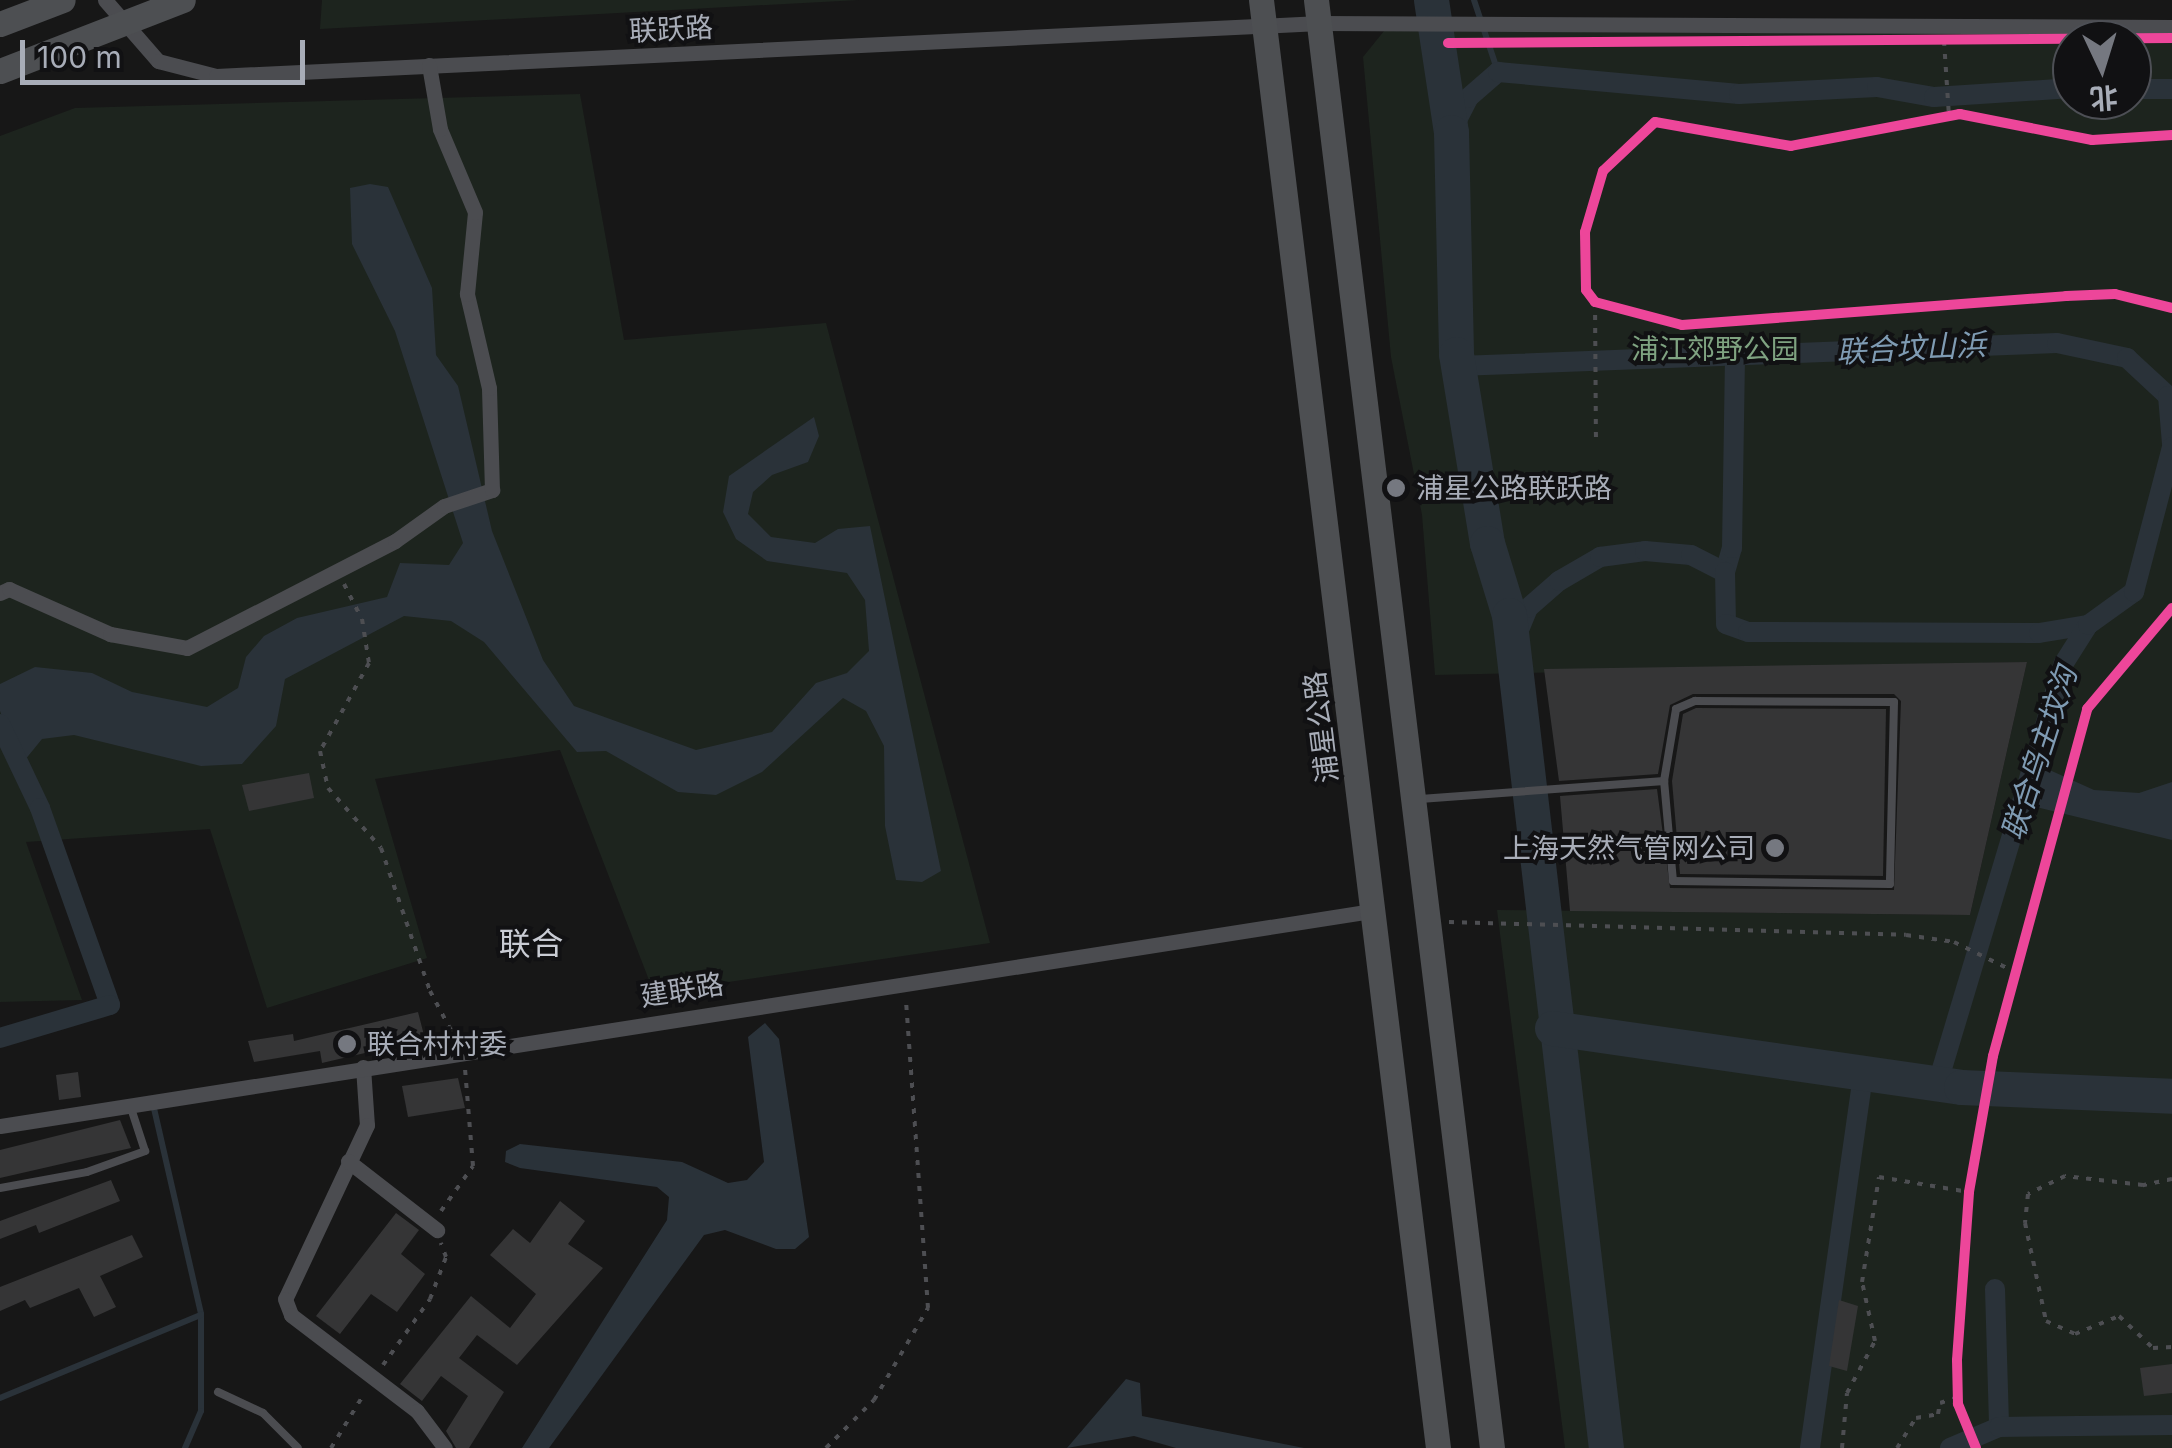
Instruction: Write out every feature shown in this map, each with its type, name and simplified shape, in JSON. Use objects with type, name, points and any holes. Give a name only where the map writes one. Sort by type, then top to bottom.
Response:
[{"type":"main road","points":[[0,24],[63,0]]},
{"type":"main road","points":[[0,71],[183,0]]},
{"type":"main road","name":"浦星公路","points":[[1264,8],[1438,1448]]},
{"type":"main road","points":[[1318,12],[1492,1448]]},
{"type":"street","name":"联跃路","points":[[104,0],[119,25],[178,72],[429,65],[1264,8],[1395,24],[2172,27]]},
{"type":"street","points":[[5,591],[110,634],[187,648],[337,571],[444,506],[492,490],[489,388],[468,294],[475,212],[440,129],[429,65]]},
{"type":"street","name":"建联路","points":[[0,1126],[905,980],[1372,911]]},
{"type":"street","points":[[363,1067],[367,1125],[285,1299],[291,1315],[376,1374],[445,1448]]},
{"type":"street","points":[[348,1161],[437,1230]]},
{"type":"lane","points":[[1696,701],[1894,702],[1890,884],[1673,881],[1664,780],[1676,709],[1696,701]]},
{"type":"lane","points":[[1414,800],[1495,789],[1664,780]]},
{"type":"lane","points":[[0,1188],[87,1172],[145,1150],[130,1105]]},
{"type":"lane","points":[[218,1392],[263,1414],[298,1448]]},
{"type":"path","points":[[1924,34],[1963,34]]},
{"type":"path","points":[[1936,117],[1954,115],[1944,34]]},
{"type":"path","points":[[1586,290],[1594,302],[1608,307]]},
{"type":"path","points":[[1594,302],[1591,333],[1596,440]]},
{"type":"path","points":[[331,1448],[376,1374],[430,1299],[446,1257],[436,1219],[473,1166],[462,1051],[430,992],[380,848],[328,788],[320,751],[369,663],[362,618],[337,571]]},
{"type":"path","points":[[1428,922],[1514,922],[1954,942],[2017,972]]},
{"type":"path","points":[[2012,989],[2022,956]]},
{"type":"path","points":[[826,1448],[874,1400],[928,1308],[905,980]]},
{"type":"path","points":[[1968,1210],[1972,1176]]},
{"type":"path","points":[[2172,1180],[2120,1184],[2065,1176],[2028,1194],[2025,1223],[2046,1320],[2075,1334],[2118,1316],[2153,1348],[2172,1346]]},
{"type":"path","points":[[1842,1448],[1847,1393],[1875,1341],[1862,1282],[1879,1177],[1970,1192]]},
{"type":"path","points":[[1958,1379],[1963,1417]]},
{"type":"path","points":[[1898,1448],[1916,1418],[1938,1414],[1940,1403],[1958,1397]]},
{"type":"green space","points":[[322,0],[859,0],[320,29]]},
{"type":"green space","name":"浦江郊野公园","points":[[1384,31],[2052,34],[2052,120],[2152,120],[2152,35],[2172,35],[2172,1448],[1565,1448],[1497,910],[1970,915],[2027,662],[1435,675],[1422,515],[1391,357],[1363,57]]},
{"type":"green space","points":[[580,94],[624,340],[826,323],[990,943],[654,993],[560,750],[375,779],[427,958],[267,1008],[210,829],[26,842],[82,1000],[0,1002],[0,136],[75,108]]},
{"type":"shaded area","points":[[370,184],[388,187],[432,288],[436,355],[458,386],[492,531],[543,660],[574,706],[696,750],[772,732],[816,683],[847,673],[869,651],[865,600],[847,573],[767,561],[736,539],[723,512],[729,476],[814,417],[819,436],[808,462],[772,475],[753,492],[748,514],[771,537],[815,543],[838,529],[870,526],[941,871],[922,882],[896,880],[885,826],[884,746],[866,711],[843,698],[762,772],[716,795],[678,792],[606,751],[577,752],[484,642],[451,621],[404,616],[285,679],[276,726],[242,764],[201,766],[74,735],[42,739],[20,766],[0,711],[0,684],[35,667],[92,673],[132,692],[207,707],[238,688],[246,657],[264,636],[297,618],[387,597],[400,563],[449,565],[463,543],[395,331],[352,244],[350,188]]},
{"type":"shaded area","points":[[2034,763],[2094,790],[2139,793],[2172,782],[2172,840],[2020,803]]},
{"type":"shaded area","points":[[765,1023],[779,1039],[809,1237],[795,1249],[776,1249],[725,1230],[704,1235],[549,1448],[522,1448],[667,1220],[669,1197],[657,1187],[520,1168],[505,1162],[506,1151],[520,1144],[682,1162],[728,1183],[747,1180],[764,1162],[748,1037]]},
{"type":"shaded area","points":[[1126,1379],[1140,1383],[1142,1416],[1304,1448],[1176,1448],[1134,1436],[1067,1448]]},
{"type":"building","points":[[2027,662],[1970,915],[1570,911],[1560,796],[1657,789],[1670,888],[1894,890],[1901,701],[1894,694],[1693,694],[1670,705],[1658,774],[1559,781],[1544,669]]},
{"type":"building","points":[[1696,708],[1886,709],[1883,876],[1680,874],[1672,781],[1683,714]]},
{"type":"building","points":[[309,773],[314,798],[249,811],[242,785]]},
{"type":"building","points":[[418,1012],[425,1039],[322,1063],[320,1051],[254,1062],[248,1041],[293,1034],[294,1041]]},
{"type":"building","points":[[78,1072],[81,1097],[59,1100],[56,1075]]},
{"type":"building","points":[[458,1078],[465,1108],[408,1117],[402,1086]]},
{"type":"building","points":[[120,1120],[131,1148],[0,1178],[0,1150]]},
{"type":"building","points":[[111,1180],[120,1201],[39,1233],[36,1225],[0,1239],[0,1221]]},
{"type":"building","points":[[560,1201],[585,1221],[568,1244],[603,1268],[517,1365],[477,1335],[459,1358],[504,1392],[469,1448],[456,1448],[446,1431],[468,1396],[441,1376],[422,1401],[400,1384],[471,1296],[510,1328],[536,1294],[490,1255],[513,1229],[530,1243]]},
{"type":"building","points":[[396,1213],[419,1230],[401,1254],[425,1274],[397,1312],[371,1294],[340,1334],[316,1316]]},
{"type":"building","points":[[132,1235],[143,1257],[100,1276],[116,1307],[94,1317],[79,1288],[30,1308],[25,1300],[0,1311],[0,1287]]},
{"type":"building","points":[[1839,1300],[1858,1306],[1847,1371],[1829,1366]]},
{"type":"building","points":[[2172,1364],[2172,1393],[2144,1396],[2140,1368]]},
{"type":"waterway","points":[[1431,0],[1451,132],[1456,354],[1487,543],[1509,615],[1606,1448]]},
{"type":"waterway","points":[[1474,0],[1498,72]]},
{"type":"waterway","points":[[1451,132],[1468,98],[1498,72],[1739,94],[1877,87],[1934,97],[2052,89]]},
{"type":"waterway","points":[[2152,89],[2172,89]]},
{"type":"waterway","name":"联合坟山浜","points":[[1458,366],[2057,343],[2127,358],[2168,396],[2172,444]]},
{"type":"waterway","points":[[1725,572],[1732,548],[1735,361]]},
{"type":"waterway","name":"联合鸟主坟沟","points":[[1938,1082],[2064,663],[2088,625],[2134,592],[2172,447]]},
{"type":"waterway","points":[[1512,647],[1528,608],[1559,581],[1600,557],[1645,551],[1691,555],[1725,572],[1726,624],[1748,632],[2039,633],[2088,625]]},
{"type":"waterway","points":[[0,724],[40,808],[110,1005],[0,1038]]},
{"type":"waterway","name":"联合鸟主坟沟","points":[[1552,1028],[1961,1087],[2172,1096]]},
{"type":"waterway","name":"联合鸟主坟沟","points":[[1810,1448],[1863,1076]]},
{"type":"waterway","points":[[153,1104],[201,1314],[201,1411],[185,1448]]},
{"type":"waterway","points":[[1995,1289],[1999,1427]]},
{"type":"waterway","points":[[0,1398],[200,1315]]},
{"type":"waterway","points":[[1950,1448],[1999,1427],[2172,1425]]},
{"type":"cycle path","points":[[1448,43],[2172,38]]},
{"type":"cycle path","points":[[2172,135],[2092,140],[1960,114],[1791,146],[1655,122],[1603,171],[1585,232],[1586,290],[1595,302],[1682,325],[2115,294],[2172,308]]},
{"type":"cycle path","points":[[1976,1448],[1958,1404],[1957,1360],[1969,1192],[1993,1056],[2087,709],[2172,608]]},
{"type":"place","name":"浦星公路联跃路","points":[[1396,488]]},
{"type":"place","name":"上海天然气管网公司","points":[[1775,848]]},
{"type":"place","name":"联合村村委","points":[[347,1044]]},
{"type":"district","name":"联合","points":[[531,944]]}]
